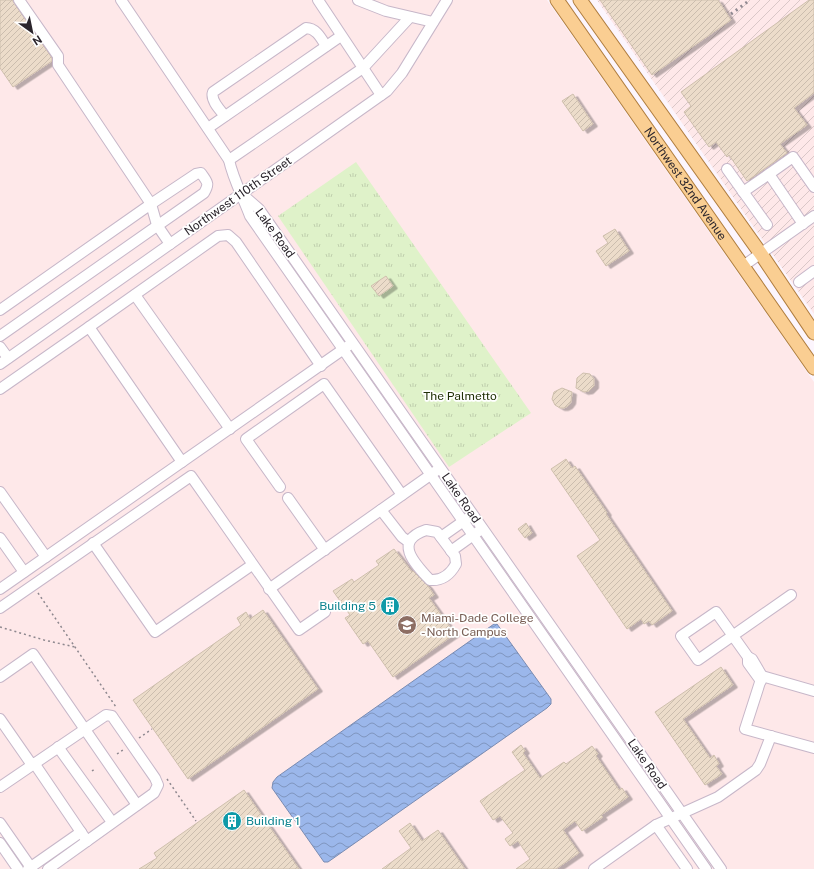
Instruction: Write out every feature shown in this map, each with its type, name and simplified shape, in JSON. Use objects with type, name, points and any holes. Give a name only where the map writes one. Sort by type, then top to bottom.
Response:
[{"type":"main road","name":"Northwest 32nd Avenue","points":[[557,0],[814,368]]},
{"type":"main road","name":"Northwest 32nd Avenue","points":[[580,0],[761,254],[814,333]]},
{"type":"street","points":[[19,0],[58,56],[58,66],[150,204],[157,225],[170,244]]},
{"type":"street","points":[[121,0],[228,160],[232,173],[242,194]]},
{"type":"street","points":[[318,0],[381,95]]},
{"type":"street","points":[[358,0],[386,11],[433,22]]},
{"type":"street","name":"Northwest 110th Street","points":[[4,361],[387,91],[402,73],[447,0]]},
{"type":"street","points":[[228,160],[363,68],[410,17]]},
{"type":"street","points":[[225,116],[212,98],[211,95],[213,92],[306,28],[315,30],[326,46]]},
{"type":"street","points":[[208,128],[341,36]]},
{"type":"street","points":[[743,192],[793,157],[813,185]]},
{"type":"street","points":[[727,169],[767,225]]},
{"type":"street","points":[[0,310],[150,204],[196,174],[201,173],[208,183],[208,187],[204,193],[0,336]]},
{"type":"street","points":[[769,174],[803,224]]},
{"type":"street","name":"Lake Road","points":[[242,194],[260,209],[721,869]]},
{"type":"street","name":"Lake Road","points":[[242,194],[250,216],[706,869]]},
{"type":"street","points":[[743,266],[814,216]]},
{"type":"street","points":[[0,389],[218,236],[228,236],[236,242],[321,366]]},
{"type":"street","points":[[799,282],[814,271]]},
{"type":"street","points":[[135,295],[230,429]]},
{"type":"street","points":[[89,327],[182,462]]},
{"type":"street","points":[[1,586],[46,557],[353,343]]},
{"type":"street","points":[[0,347],[4,361]]},
{"type":"street","points":[[280,487],[246,439],[324,384],[402,495]]},
{"type":"street","points":[[269,589],[441,468]]},
{"type":"street","points":[[0,608],[191,476],[299,630],[325,612]]},
{"type":"street","points":[[0,492],[46,557]]},
{"type":"street","points":[[288,498],[325,550]]},
{"type":"street","points":[[381,510],[402,537],[409,542]]},
{"type":"street","points":[[441,537],[473,514]]},
{"type":"street","points":[[451,551],[483,528]]},
{"type":"street","points":[[426,530],[437,532],[454,556],[456,564],[446,577],[437,580],[430,580],[409,554],[409,542],[411,537],[416,533],[426,530]]},
{"type":"street","points":[[0,538],[24,572]]},
{"type":"street","points":[[69,541],[78,554]]},
{"type":"street","points":[[93,543],[154,632],[252,565]]},
{"type":"street","points":[[790,595],[733,636],[698,660],[681,636],[716,612],[733,636],[748,657],[752,659],[762,679],[745,729],[814,748]]},
{"type":"street","points":[[0,677],[34,654],[137,805]]},
{"type":"street","points":[[762,679],[814,691]]},
{"type":"street","points":[[0,787],[106,715],[112,716],[155,778],[158,785],[154,793],[112,822],[84,836],[30,868],[0,823]]},
{"type":"street","points":[[0,719],[84,836]]},
{"type":"street","points":[[594,869],[656,825],[718,797],[756,770],[760,764],[771,736]]},
{"type":"street","points":[[58,747],[112,822]]},
{"type":"street","points":[[656,825],[687,869]]},
{"type":"street","points":[[48,869],[84,836]]},
{"type":"street","points":[[0,843],[18,869]]},
{"type":"path","points":[[35,590],[117,708]]},
{"type":"path","points":[[0,627],[44,640],[76,647]]},
{"type":"path","points":[[136,740],[152,729]]},
{"type":"path","points":[[117,754],[126,748]]},
{"type":"path","points":[[92,771],[96,768]]},
{"type":"path","points":[[165,776],[196,821]]},
{"type":"shaded area","name":"Miami-Dade College - North Campus","points":[[0,0],[547,0],[814,382],[814,869],[0,869]]},
{"type":"shaded area","points":[[597,0],[814,0],[814,314]]},
{"type":"green space","name":"The Palmetto","points":[[356,162],[531,413],[449,467],[278,216]]},
{"type":"water","points":[[494,624],[497,624],[551,699],[551,704],[328,862],[324,862],[272,788],[273,782],[277,777]]},
{"type":"building","points":[[0,0],[12,0],[52,58],[52,61],[13,87],[0,68]]},
{"type":"building","points":[[600,0],[718,0],[731,20],[652,75]]},
{"type":"building","points":[[809,0],[814,0],[814,93],[794,108],[807,125],[780,144],[787,153],[747,181],[729,155],[727,157],[716,142],[709,147],[684,112],[691,106],[681,92]]},
{"type":"building","points":[[573,94],[593,124],[583,131],[562,101]]},
{"type":"building","points":[[615,229],[629,251],[606,266],[596,251],[608,243],[603,236]]},
{"type":"building","points":[[386,276],[393,286],[379,296],[371,286]]},
{"type":"building","points":[[583,373],[590,374],[594,379],[594,386],[589,391],[584,392],[576,388],[577,378]]},
{"type":"building","points":[[562,388],[572,392],[571,402],[568,406],[560,408],[555,405],[552,399],[554,392]]},
{"type":"building","points":[[566,459],[572,468],[575,466],[672,611],[652,625],[649,621],[644,624],[641,619],[627,629],[577,556],[600,540],[551,469]]},
{"type":"building","points":[[526,523],[532,533],[525,538],[518,529]]},
{"type":"building","name":"Building 5","points":[[394,549],[412,572],[413,571],[428,586],[434,595],[429,598],[455,634],[393,677],[368,641],[363,644],[345,618],[350,615],[333,591],[352,579],[354,582],[379,565],[376,561]]},
{"type":"building","points":[[263,610],[318,689],[188,779],[133,700],[241,625],[237,618],[246,612],[250,619]]},
{"type":"building","points":[[721,667],[733,685],[683,719],[710,758],[714,755],[719,764],[716,766],[722,774],[705,785],[655,712]]},
{"type":"building","points":[[521,745],[525,751],[523,753],[540,778],[564,762],[566,764],[592,746],[598,754],[596,756],[619,790],[622,788],[628,797],[601,815],[603,817],[582,831],[575,821],[563,830],[579,853],[556,869],[516,869],[530,859],[518,841],[510,846],[505,839],[513,833],[500,816],[493,820],[480,801],[525,770],[512,752]]},
{"type":"building","name":"Building 1","points":[[244,790],[299,869],[139,869],[157,858],[154,853]]},
{"type":"building","points":[[410,823],[422,841],[438,830],[465,869],[382,869],[411,848],[399,831]]},
{"type":"railway","points":[[731,14],[750,0]]},
{"type":"place","name":"Building 5","points":[[390,606]]},
{"type":"place","name":"Miami-Dade College - North Campus","points":[[407,625]]},
{"type":"place","name":"Building 1","points":[[232,821]]}]
